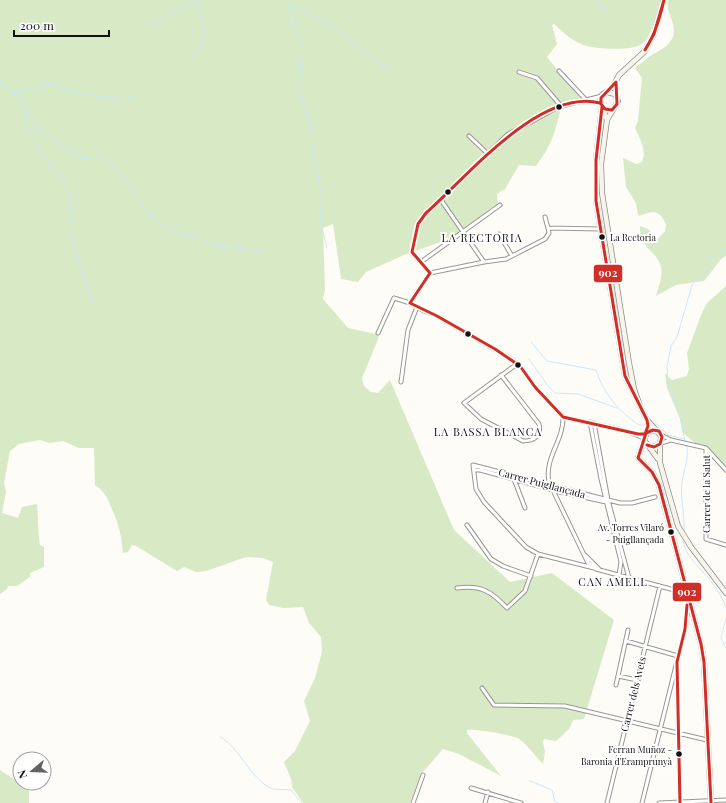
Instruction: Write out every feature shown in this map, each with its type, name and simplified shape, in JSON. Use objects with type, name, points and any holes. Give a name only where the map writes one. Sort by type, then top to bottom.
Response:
[{"type":"main road","points":[[664,0],[660,18],[649,44],[639,58],[619,75],[615,83],[602,96],[596,175],[596,200],[625,376],[647,420],[661,435],[660,463],[671,505],[681,531],[726,593]]},
{"type":"main road","points":[[615,83],[615,95],[618,102],[607,120],[602,164],[603,206],[632,380],[640,406]]},
{"type":"main road","points":[[607,92],[615,95]]},
{"type":"main road","points":[[602,106],[612,110]]},
{"type":"main road","points":[[602,106],[607,120]]},
{"type":"main road","points":[[647,420],[645,436],[638,459],[652,472],[659,485],[686,586],[704,662],[711,802]]},
{"type":"main road","points":[[645,436],[656,430]]},
{"type":"main road","points":[[645,436],[649,446],[660,463]]},
{"type":"main road","points":[[640,449],[660,444]]},
{"type":"street","points":[[559,71],[586,100]]},
{"type":"street","points":[[519,72],[537,78],[561,106]]},
{"type":"street","points":[[430,273],[412,252],[418,224],[426,213],[507,135],[561,106],[592,100],[602,96]]},
{"type":"street","points":[[592,100],[602,106]]},
{"type":"street","points":[[469,136],[488,154]]},
{"type":"street","points":[[441,200],[484,262]]},
{"type":"street","points":[[421,262],[500,205]]},
{"type":"street","points":[[410,303],[430,273],[506,259],[545,239],[549,233],[545,217]]},
{"type":"street","points":[[548,228],[600,229]]},
{"type":"street","points":[[499,234],[512,256]]},
{"type":"street","points":[[378,333],[394,298],[410,303],[438,316],[495,348],[517,364],[563,417],[645,436]]},
{"type":"street","points":[[401,382],[408,330],[417,307]]},
{"type":"street","points":[[501,375],[538,424],[540,432],[536,438],[530,441],[523,440],[481,419],[464,403],[501,375],[517,364]]},
{"type":"street","points":[[563,417],[563,426],[547,466],[547,474],[588,563],[596,568]]},
{"type":"street","points":[[592,423],[607,501],[621,562],[619,575]]},
{"type":"street","points":[[661,435],[671,440],[706,448],[726,470]]},
{"type":"street","points":[[660,444],[671,440]]},
{"type":"street","name":"Carrer de la Salut","points":[[706,448],[706,540],[726,545]]},
{"type":"street","name":"Carrer Puigllançada","points":[[514,477],[474,470],[473,466],[607,501],[632,503],[655,497]]},
{"type":"street","points":[[474,470],[476,489],[484,502],[513,535],[526,547],[538,554],[580,564],[588,563],[596,568],[678,591],[687,597]]},
{"type":"street","points":[[514,477],[525,508]]},
{"type":"street","points":[[607,501],[629,578]]},
{"type":"street","points":[[467,525],[491,559],[503,566],[531,576]]},
{"type":"street","points":[[457,588],[477,588],[488,590],[507,608],[525,591],[538,554]]},
{"type":"street","points":[[580,564],[586,557]]},
{"type":"street","name":"Carrer dels Avets","points":[[607,803],[660,586]]},
{"type":"street","points":[[678,591],[683,590],[686,586]]},
{"type":"street","points":[[642,803],[685,629],[688,609],[686,586]]},
{"type":"street","points":[[616,685],[628,630]]},
{"type":"street","points":[[626,641],[678,656]]},
{"type":"street","points":[[677,662],[680,802]]},
{"type":"street","points":[[618,676],[637,680]]},
{"type":"street","points":[[482,688],[494,705],[565,706],[707,740]]},
{"type":"street","points":[[413,803],[424,776]]},
{"type":"street","points":[[471,788],[521,803]]},
{"type":"street","points":[[485,803],[488,792]]},
{"type":"street","points":[[659,803],[711,802],[726,800]]},
{"type":"green space","points":[[0,0],[663,0],[660,2],[653,25],[645,41],[638,46],[631,48],[607,49],[582,45],[565,34],[554,24],[552,25],[557,44],[547,57],[581,99],[562,103],[553,136],[547,150],[536,166],[519,165],[505,189],[497,194],[498,205],[494,206],[452,238],[404,255],[366,272],[358,282],[341,279],[333,224],[323,228],[325,289],[323,299],[348,328],[376,334],[379,337],[362,378],[364,386],[371,392],[378,393],[390,380],[454,530],[510,582],[552,573],[614,620],[584,719],[573,720],[569,729],[556,741],[544,739],[543,742],[545,752],[543,764],[522,741],[515,737],[493,732],[467,730],[467,733],[501,776],[459,754],[443,749],[421,774],[410,803],[303,803],[292,787],[291,779],[284,762],[295,751],[310,721],[304,701],[315,678],[322,652],[321,637],[309,623],[303,607],[283,608],[269,605],[266,600],[273,562],[263,558],[246,557],[206,571],[196,572],[184,567],[177,571],[136,546],[132,545],[128,552],[123,553],[119,529],[114,513],[105,495],[95,485],[94,448],[79,448],[63,441],[50,443],[40,440],[19,444],[10,451],[4,483],[6,492],[2,513],[18,518],[22,507],[37,504],[39,539],[40,545],[44,547],[44,567],[30,573],[30,577],[17,586],[8,586],[7,589],[0,594]]},
{"type":"green space","points":[[668,0],[726,0],[726,256],[722,258],[704,281],[676,285],[656,296],[661,278],[661,268],[656,257],[642,240],[640,226],[648,229],[658,239],[665,231],[666,224],[660,215],[655,212],[638,216],[636,203],[626,187],[623,158],[636,164],[642,162],[644,153],[635,128],[638,120],[642,78],[635,68],[668,44],[673,36],[674,31],[668,9]]},
{"type":"green space","points":[[726,286],[726,466],[715,460],[682,432],[680,419],[667,388],[665,373],[672,380],[687,376],[689,369],[687,353],[701,315],[707,303]]},
{"type":"green space","points":[[0,770],[12,778],[12,791],[29,791],[29,803],[0,803]]},
{"type":"waterway","points":[[145,26],[156,22],[180,6],[193,0]]},
{"type":"waterway","points":[[184,66],[197,51],[202,35],[201,19],[196,0]]},
{"type":"waterway","points":[[289,0],[293,26],[302,44],[299,94],[310,121],[312,146],[317,172]]},
{"type":"waterway","points":[[595,0],[607,14]]},
{"type":"waterway","points":[[291,6],[304,10],[335,29],[391,71]]},
{"type":"waterway","points":[[0,82],[21,100],[25,110],[25,125],[45,158],[64,181],[66,186]]},
{"type":"waterway","points":[[13,93],[24,92],[41,84],[54,85],[65,90],[114,99],[141,95]]},
{"type":"waterway","points":[[26,112],[35,126],[70,151],[84,159],[102,156]]},
{"type":"waterway","points":[[106,159],[115,167],[142,204],[157,221],[171,230],[199,237]]},
{"type":"waterway","points":[[318,176],[322,198],[320,219],[327,248]]},
{"type":"waterway","points":[[67,190],[72,215],[69,227],[73,247],[93,305]]},
{"type":"waterway","points":[[205,240],[218,246],[262,251]]},
{"type":"waterway","points":[[685,441],[679,410],[668,382],[667,367],[671,346],[677,337],[692,285],[706,270],[712,259],[719,251],[726,250]]},
{"type":"waterway","points":[[531,342],[547,361],[596,370],[607,394],[618,408],[639,425],[645,425]]},
{"type":"waterway","points":[[529,359],[548,386],[555,393],[578,394],[617,408]]},
{"type":"waterway","points":[[653,424],[657,424],[668,435],[684,439]]},
{"type":"waterway","points":[[684,532],[682,482],[687,458],[686,444]]},
{"type":"waterway","points":[[683,537],[686,550],[713,584],[726,607]]},
{"type":"waterway","points":[[726,618],[721,638],[726,648]]},
{"type":"waterway","points":[[220,737],[234,748],[252,772],[265,785],[273,789],[291,790],[302,803]]},
{"type":"waterway","points":[[530,781],[552,790],[555,802],[558,803]]},
{"type":"transit line","name":"902","points":[[664,0],[654,34],[645,50],[652,38],[654,32],[657,26],[664,0]]},
{"type":"transit line","name":"902","points":[[616,82],[617,104],[612,110],[605,109],[601,104],[601,98],[616,82]]},
{"type":"transit line","name":"902","points":[[430,273],[412,252],[418,224],[426,213],[483,158],[529,122],[553,109],[577,102],[600,103]]},
{"type":"transit line","name":"902","points":[[602,107],[596,160],[596,201],[625,376],[647,420],[648,426],[645,434]]},
{"type":"transit line","name":"902","points":[[410,303],[430,273]]},
{"type":"transit line","name":"902","points":[[410,303],[437,316],[495,349],[520,366],[535,387],[563,417]]},
{"type":"transit line","name":"902","points":[[563,417],[638,434],[645,434]]},
{"type":"transit line","name":"902","points":[[647,445],[654,447],[660,444],[662,437],[659,431],[653,430],[646,433],[638,458],[652,472],[659,485],[701,644],[704,662],[711,803]]},
{"type":"transit line","name":"902","points":[[680,803],[677,662],[685,629],[687,605]]},
{"type":"place","name":"La Rectoria","points":[[602,237]]},
{"type":"place","name":"Av. Torres Vilaró - Puigllançada","points":[[671,532]]},
{"type":"place","name":"Ferran Muñoz - Baronia d'Eramprunyà","points":[[679,754]]},
{"type":"district","name":"LA RECTORIA","points":[[482,237]]},
{"type":"district","name":"LA BASSA BLANCA","points":[[488,431]]},
{"type":"district","name":"CAN AMELL","points":[[613,581]]}]
